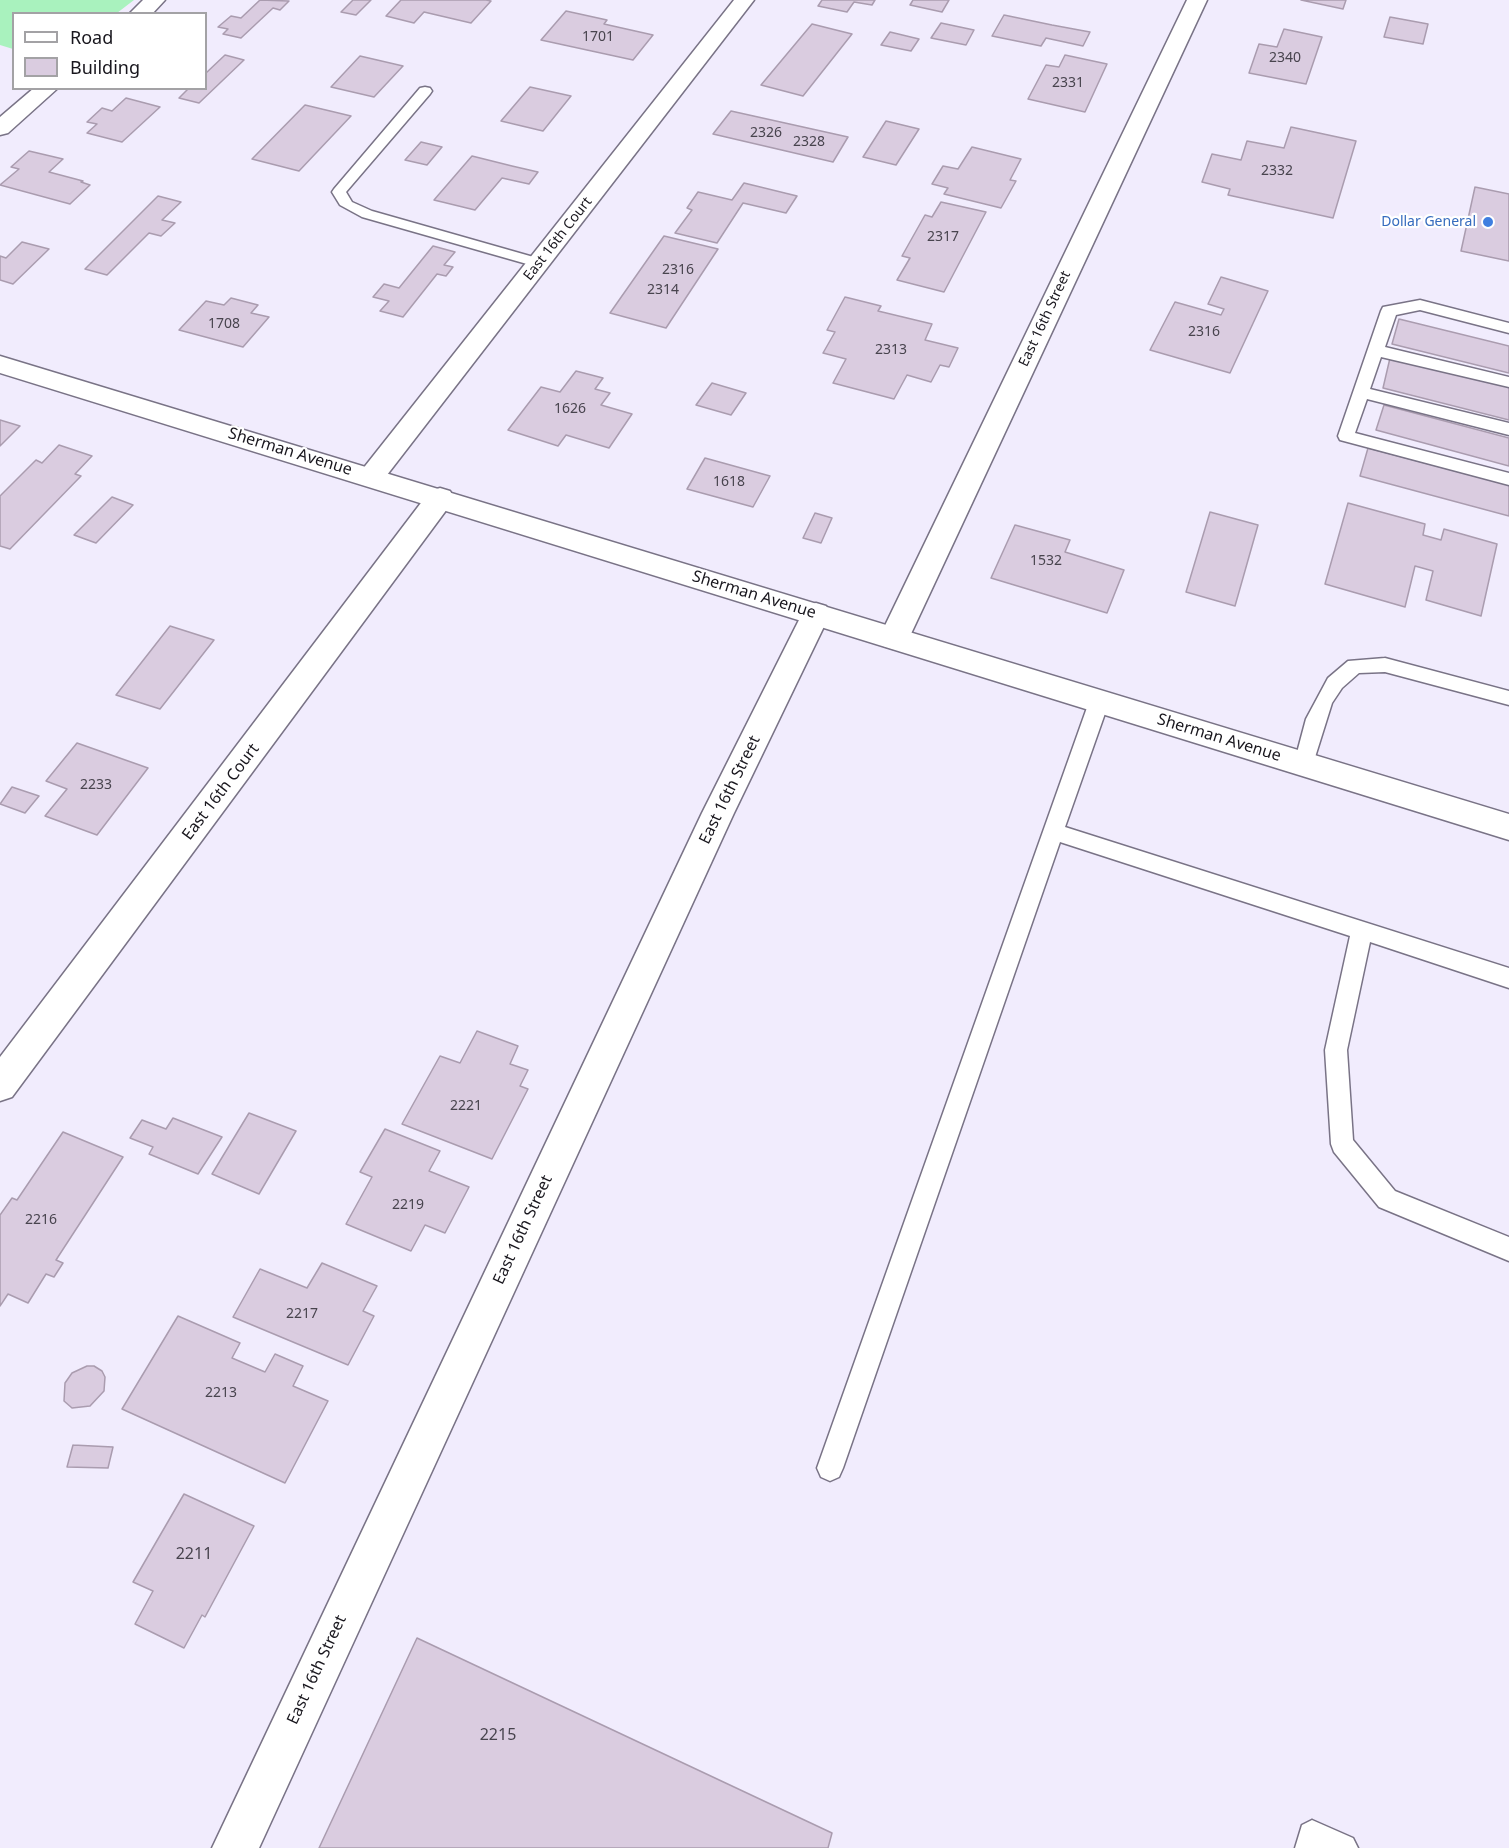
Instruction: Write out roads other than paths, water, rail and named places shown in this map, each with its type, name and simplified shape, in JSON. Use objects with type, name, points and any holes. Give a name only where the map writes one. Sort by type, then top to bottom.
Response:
[{"type":"street","points":[[141,12],[155,0]]},
{"type":"street","name":"East 16th Street","points":[[894,638],[1197,0]]},
{"type":"street","name":"East 16th Court","points":[[371,477],[539,263],[738,1]]},
{"type":"street","points":[[0,128],[46,90]]},
{"type":"street","name":"Sherman Avenue","points":[[0,364],[1509,827]]},
{"type":"street","name":"East 16th Court","points":[[0,1085],[440,498]]},
{"type":"street","name":"East 16th Street","points":[[234,1848],[718,813],[816,614]]},
{"type":"lane","points":[[425,91],[339,192],[347,205],[367,214],[539,263]]},
{"type":"lane","points":[[1509,328],[1420,305],[1389,311],[1346,435],[1509,479]]},
{"type":"lane","points":[[1376,350],[1509,382]]},
{"type":"lane","points":[[1361,392],[1509,429]]},
{"type":"lane","points":[[1304,764],[1323,701],[1335,683],[1355,666],[1385,665],[1509,699]]},
{"type":"lane","points":[[830,1468],[1099,702]]},
{"type":"lane","points":[[1055,832],[1509,978]]},
{"type":"lane","points":[[1362,931],[1336,1050],[1342,1144],[1387,1199],[1509,1249]]},
{"type":"lane","points":[[1310,1848],[1312,1835],[1343,1848]]},
{"type":"place","name":"Dollar General","points":[[1488,222]]}]
